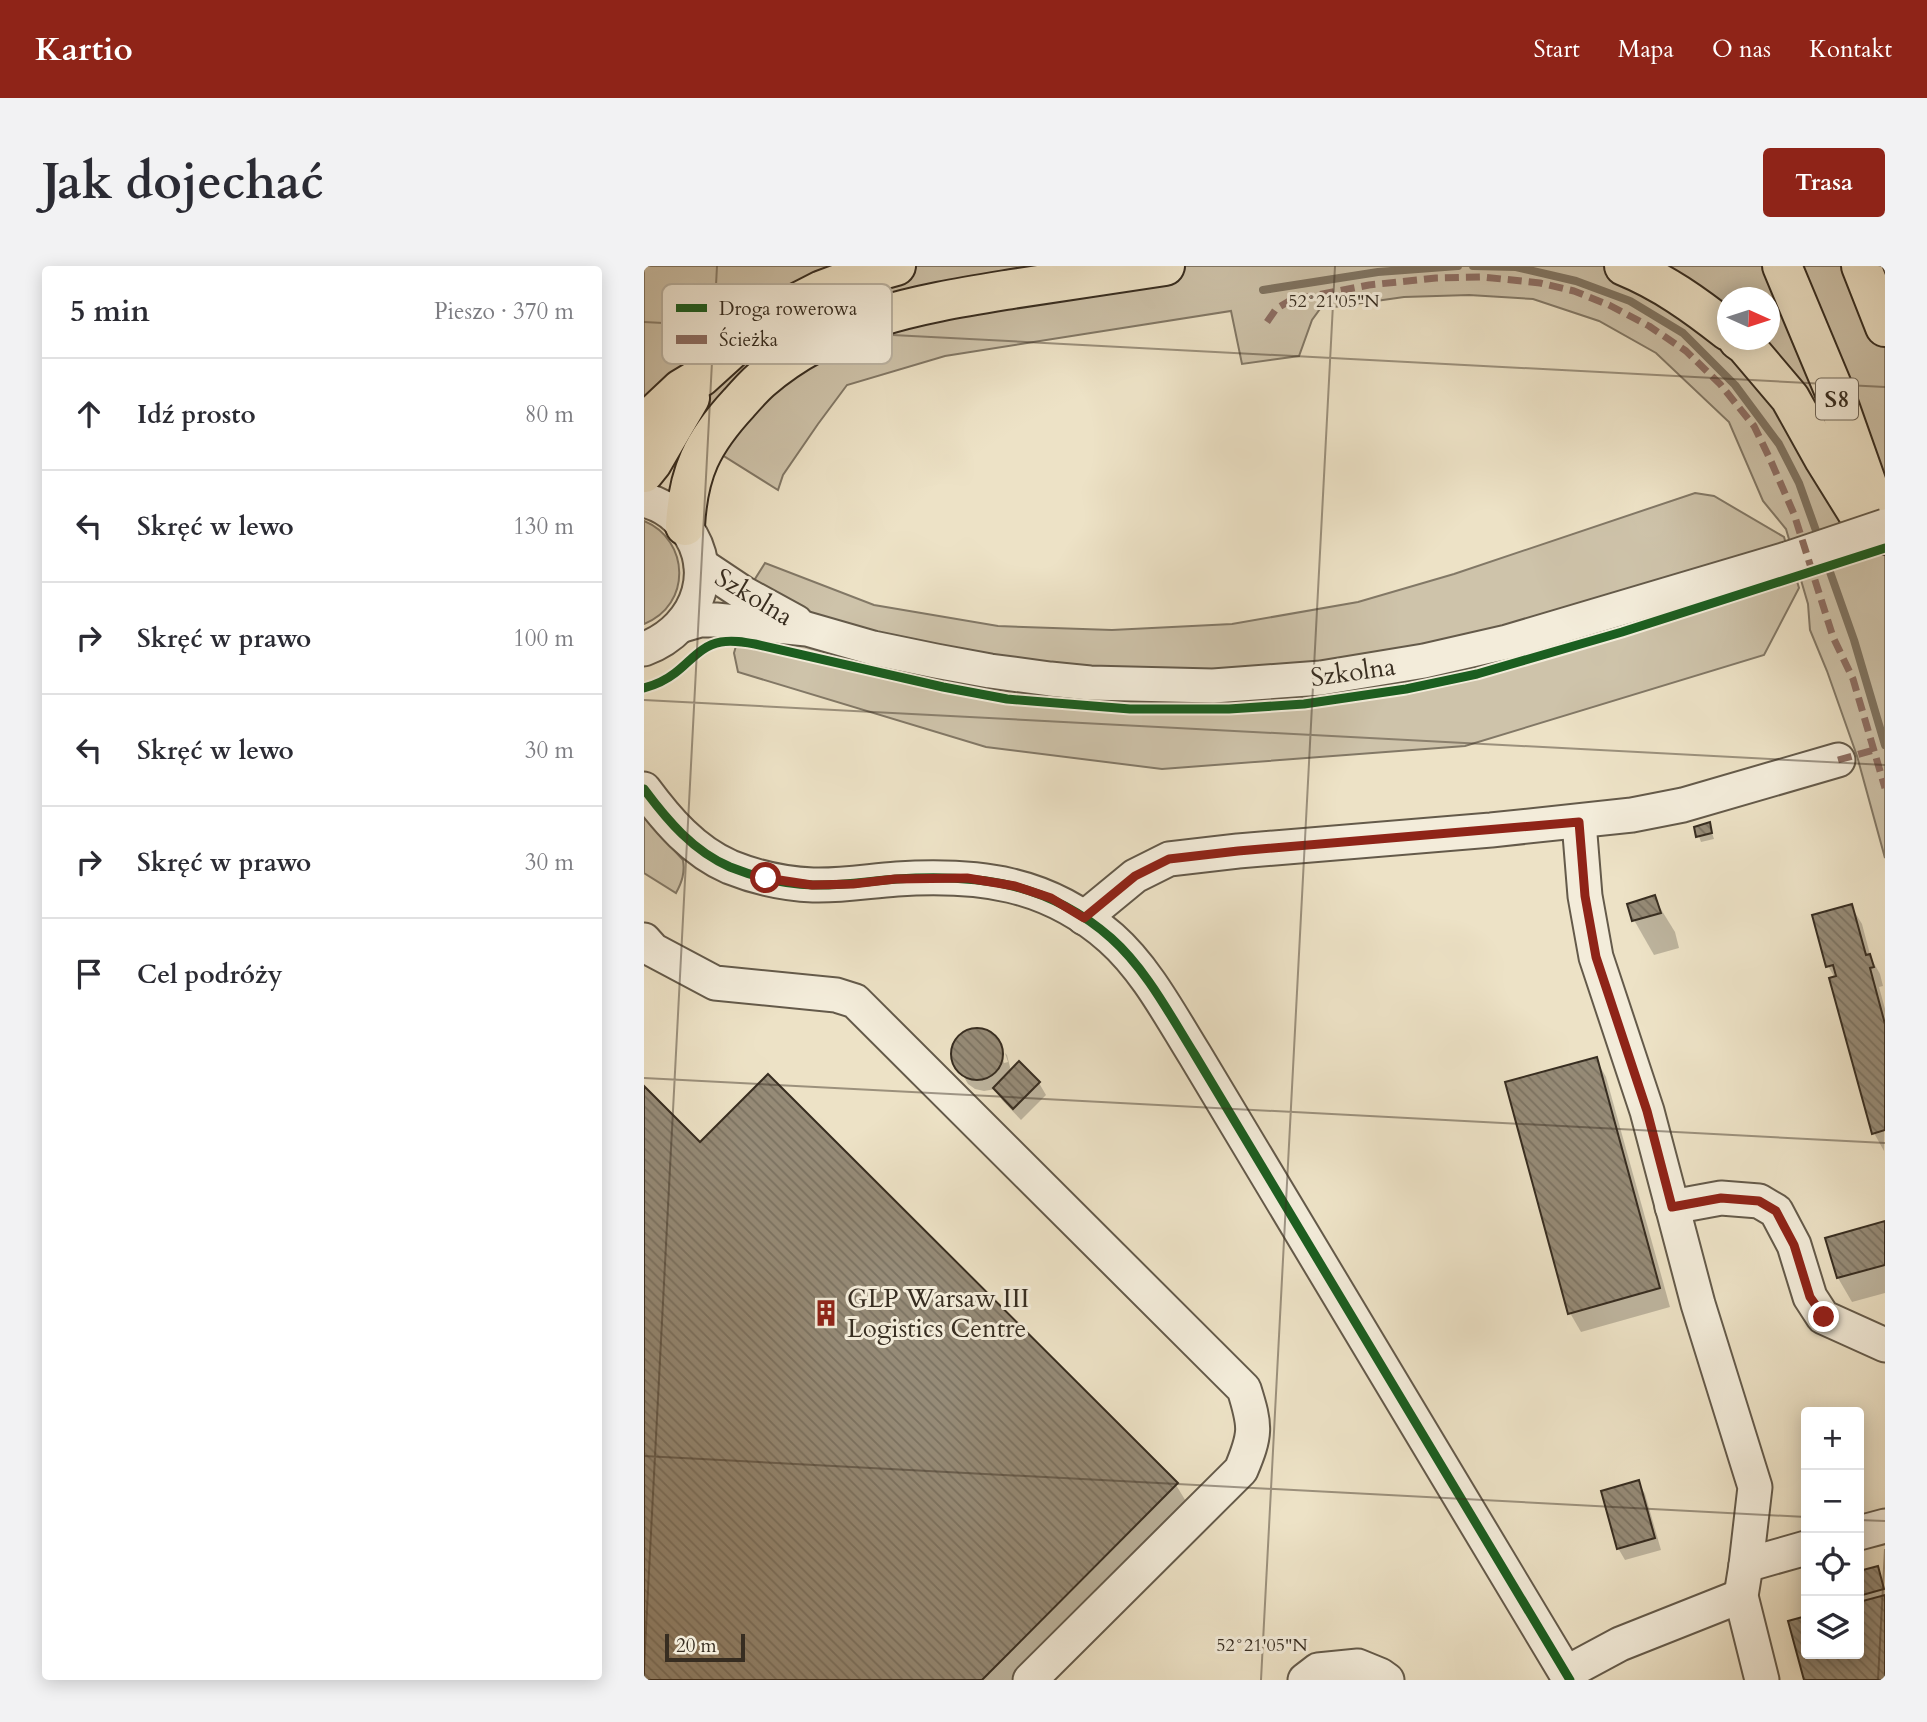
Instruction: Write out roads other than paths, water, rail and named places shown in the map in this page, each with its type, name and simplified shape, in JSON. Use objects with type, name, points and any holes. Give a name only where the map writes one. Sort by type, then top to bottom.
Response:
[{"type":"highway","points":[[838,284],[896,266]]},
{"type":"highway","points":[[892,312],[954,298],[1165,266]]},
{"type":"highway","points":[[1625,266],[1648,275],[1692,302],[1717,323]]},
{"type":"highway","name":"S8","points":[[1782,266],[1833,387],[1885,535]]},
{"type":"highway","points":[[1861,266],[1885,327]]},
{"type":"highway","points":[[1749,350],[1790,398],[1885,558]]},
{"type":"highway","points":[[644,424],[681,389],[715,364]]},
{"type":"highway","points":[[685,526],[690,483],[697,461],[722,421],[760,380],[782,364]]},
{"type":"highway","points":[[644,473],[684,411],[701,377]]},
{"type":"street","points":[[644,500],[670,512],[685,526],[696,545],[701,565],[700,587],[694,607],[683,625],[671,636],[644,649]]},
{"type":"street","name":"Szkolna","points":[[683,625],[700,620],[716,620],[807,629],[873,648],[990,671],[1090,683],[1213,686],[1321,678],[1424,661],[1507,642],[1885,527]]},
{"type":"street","name":"Szkolna","points":[[701,565],[743,593],[807,629]]},
{"type":"street","points":[[1084,918],[1135,876],[1169,859],[1632,815],[1683,805],[1838,760]]},
{"type":"street","points":[[644,789],[680,834],[701,850],[729,866],[766,878],[812,885],[895,879],[967,878],[1015,886],[1051,898],[1112,939],[1142,973],[1181,1033],[1568,1676],[1620,1644],[1801,1551]]},
{"type":"street","points":[[1579,822],[1585,896],[1596,957],[1647,1111],[1698,1304],[1755,1487],[1744,1581],[1762,1680]]},
{"type":"street","points":[[644,940],[653,950],[715,983],[836,995],[855,1001],[1244,1390],[1253,1416],[1253,1442],[1241,1470],[1030,1680]]},
{"type":"street","points":[[1672,1207],[1721,1198],[1759,1201],[1776,1211],[1794,1245],[1810,1297],[1824,1317],[1885,1345]]},
{"type":"street","points":[[1864,1532],[1885,1526]]},
{"type":"street","points":[[1305,1680],[1318,1670],[1357,1666],[1387,1680]]},
{"type":"waterway","points":[[1263,290],[1378,272],[1458,266]]},
{"type":"waterway","points":[[1473,266],[1516,267],[1576,281],[1630,301],[1683,333],[1735,385],[1779,444],[1799,483],[1819,539]]},
{"type":"waterway","points":[[1824,555],[1854,640],[1885,745]]},
{"type":"place","name":"GLP Warsaw III Logistics Centre","points":[[826,1313]]}]
